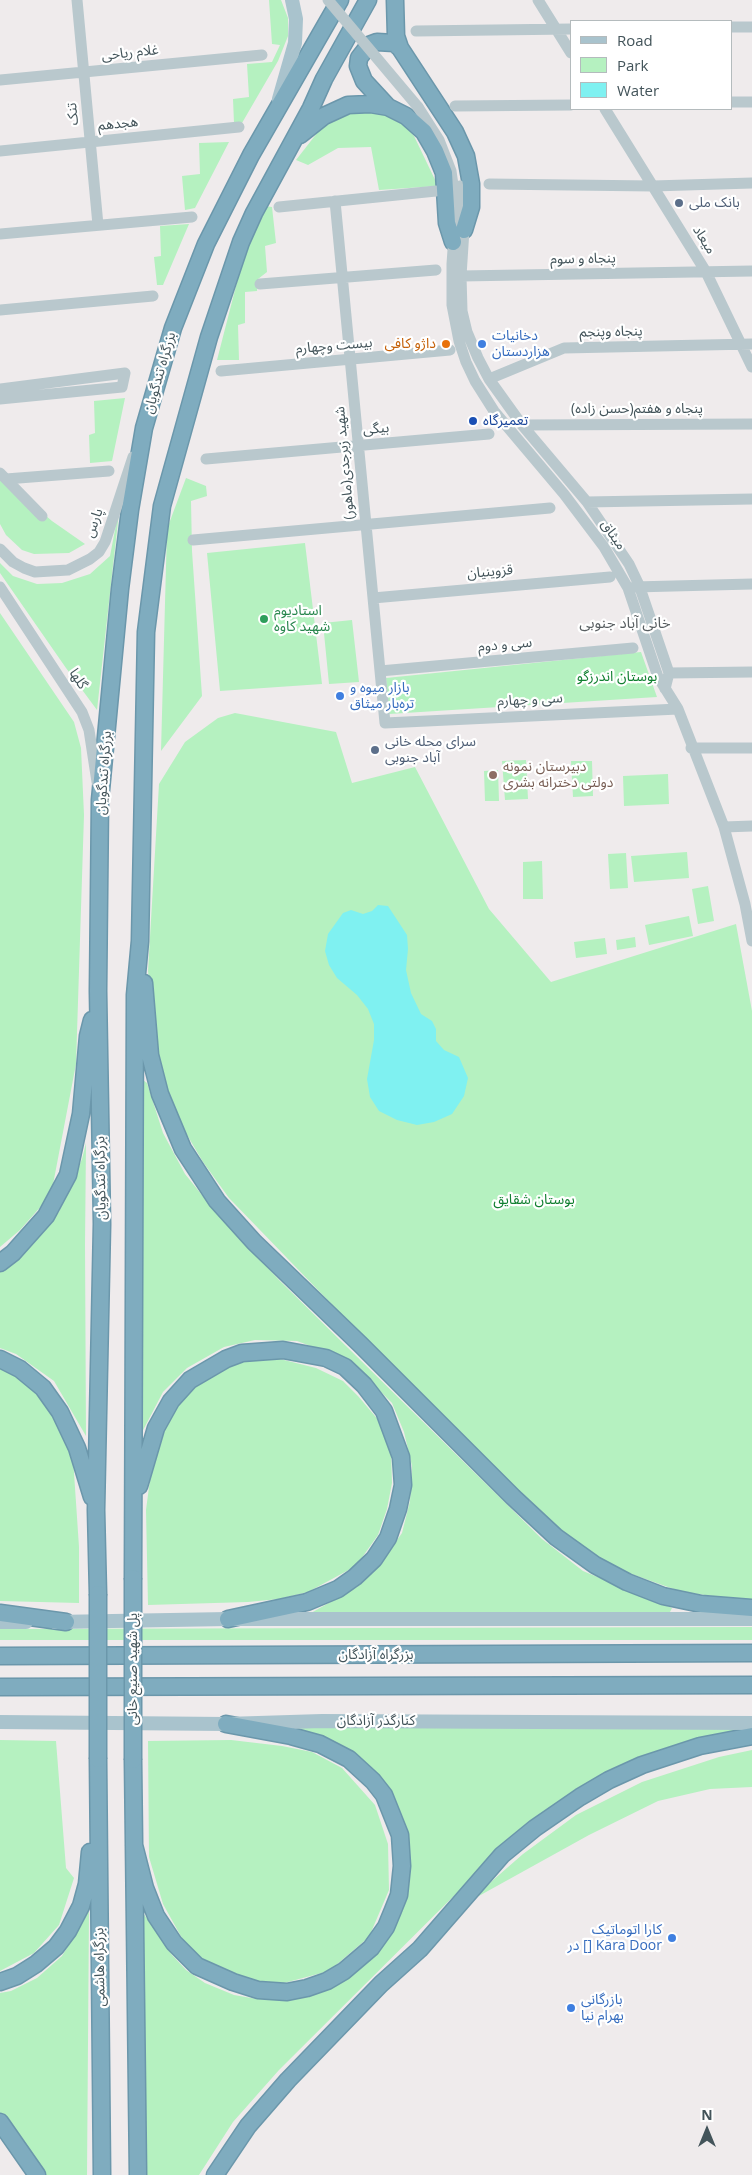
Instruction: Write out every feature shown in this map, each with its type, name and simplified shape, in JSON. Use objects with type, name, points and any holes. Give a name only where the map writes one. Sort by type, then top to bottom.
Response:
[{"type":"highway","name":"بزرگراه تندگویان","points":[[98,1759],[96,1510],[102,1224],[98,991],[100,800],[120,589],[144,428],[173,328],[206,244],[274,114],[340,0]]},
{"type":"highway","points":[[133,1512],[135,995],[140,941],[146,632],[162,506],[209,337],[241,242],[254,213],[293,142],[324,79],[368,0]]},
{"type":"highway","points":[[293,142],[324,116],[348,105],[370,104],[388,107],[406,116],[424,132],[435,150],[444,172],[447,223],[459,236],[471,207],[472,184],[466,156],[455,132],[400,48],[396,36],[395,0]]},
{"type":"highway","points":[[388,107],[364,82],[358,66],[359,58],[369,45],[377,42],[394,43],[400,48]]},
{"type":"highway","points":[[140,941],[150,1054],[160,1094],[183,1149],[200,1177],[254,1242],[556,1537],[595,1565],[627,1582],[663,1596],[701,1604],[752,1608]]},
{"type":"highway","points":[[0,1262],[13,1252],[46,1216],[68,1175],[81,1114],[88,1036],[98,991]]},
{"type":"highway","points":[[133,1512],[156,1428],[171,1401],[190,1380],[207,1369],[242,1354],[283,1350],[326,1358],[345,1367],[364,1385],[384,1411],[401,1457],[402,1485],[398,1509],[388,1538],[374,1559],[355,1577],[338,1589],[307,1602],[228,1619]]},
{"type":"highway","points":[[0,1359],[20,1369],[43,1388],[60,1412],[77,1448],[96,1510]]},
{"type":"highway","name":"پل شهید صنیع خانی","points":[[133,1512],[134,1845]]},
{"type":"highway","points":[[0,1614],[66,1622]]},
{"type":"highway","name":"بزرگراه آزادگان","points":[[0,1656],[752,1653]]},
{"type":"highway","points":[[0,1687],[752,1685]]},
{"type":"highway","points":[[134,1845],[145,1888],[156,1916],[174,1943],[197,1966],[233,1982],[258,1990],[286,1992],[307,1988],[327,1981],[344,1971],[371,1948],[386,1927],[398,1895],[402,1866],[400,1835],[384,1795],[373,1781],[349,1759],[320,1744],[291,1736],[226,1724]]},
{"type":"highway","points":[[216,2175],[248,2126],[288,2080],[380,1984],[420,1949],[502,1855],[529,1833],[580,1797],[609,1780],[642,1765],[700,1746],[752,1736]]},
{"type":"highway","name":"بزرگراه هاشمی","points":[[98,1759],[102,2175]]},
{"type":"highway","points":[[0,1982],[17,1976],[36,1964],[56,1947],[68,1931],[81,1906],[85,1891],[90,1844],[98,1813]]},
{"type":"highway","points":[[134,1845],[138,2175]]},
{"type":"highway","points":[[0,2122],[37,2175]]},
{"type":"main road","points":[[274,114],[295,43],[296,19],[292,0]]},
{"type":"main road","points":[[0,1622],[228,1619],[752,1618]]},
{"type":"main road","name":"کنارگذر آزادگان","points":[[0,1722],[226,1724],[322,1721],[752,1723]]},
{"type":"street","name":"تنک","points":[[77,0],[98,225]]},
{"type":"street","points":[[328,0],[418,107],[452,161]]},
{"type":"street","points":[[335,0],[424,105],[444,138],[452,161]]},
{"type":"street","points":[[538,0],[570,51]]},
{"type":"street","points":[[732,27],[752,27]]},
{"type":"street","points":[[416,31],[570,29]]},
{"type":"street","name":"غلام ریاحی","points":[[0,80],[262,55]]},
{"type":"street","points":[[732,102],[752,102]]},
{"type":"street","points":[[456,106],[570,105]]},
{"type":"street","name":"میعاد","points":[[606,110],[706,272],[746,344],[752,367]]},
{"type":"street","name":"هجدهم","points":[[0,152],[240,127]]},
{"type":"street","name":"میثاق","points":[[452,161],[463,202],[452,305],[459,341],[475,381],[494,411],[564,494],[634,587],[668,672]]},
{"type":"street","name":"میثاق","points":[[452,161],[459,236],[462,311],[467,332],[489,379],[522,425],[587,502],[629,564],[658,677],[678,709],[724,827],[748,904],[752,941]]},
{"type":"street","points":[[489,184],[653,186],[752,184]]},
{"type":"street","points":[[279,207],[436,191]]},
{"type":"street","name":"شهید زبرجدی(ماهور)","points":[[335,201],[385,723]]},
{"type":"street","points":[[0,234],[192,217]]},
{"type":"street","points":[[260,284],[436,270]]},
{"type":"street","name":"پنجاه و سوم","points":[[461,276],[752,271]]},
{"type":"street","points":[[0,310],[153,296]]},
{"type":"street","name":"پنجاه وپنجم","points":[[489,379],[564,348],[746,344]]},
{"type":"street","name":"بیست وچهارم","points":[[221,371],[450,350]]},
{"type":"street","points":[[0,389],[125,373],[122,386],[0,399]]},
{"type":"street","name":"(حسن زاده)پنجاه و هفتم","points":[[522,425],[752,424]]},
{"type":"street","name":"پارس","points":[[0,549],[13,562],[36,572],[68,570],[80,566],[99,552],[108,536],[118,501],[144,428]]},
{"type":"street","name":"بیگی","points":[[206,459],[489,434]]},
{"type":"street","points":[[3,476],[109,471]]},
{"type":"street","points":[[3,476],[42,516]]},
{"type":"street","points":[[587,502],[752,499]]},
{"type":"street","points":[[193,540],[550,508]]},
{"type":"street","name":"قزوینیان","points":[[373,598],[610,576]]},
{"type":"street","points":[[634,587],[752,584]]},
{"type":"street","name":"گلها","points":[[0,587],[82,712],[89,730],[100,800]]},
{"type":"street","name":"سی و دوم","points":[[380,671],[633,648]]},
{"type":"street","points":[[665,688],[668,672],[752,672]]},
{"type":"street","name":"سی و چهارم","points":[[385,723],[678,709]]},
{"type":"street","points":[[692,748],[752,748]]},
{"type":"street","points":[[724,827],[752,826]]},
{"type":"green space","points":[[269,0],[281,0],[288,18],[288,36],[278,61],[242,123],[234,123],[233,99],[249,97],[247,64],[272,62],[280,45],[272,44]]},
{"type":"green space","points":[[377,111],[400,120],[414,136],[438,186],[379,190],[371,147],[338,148],[308,165],[296,160],[321,128],[351,112]]},
{"type":"green space","points":[[229,142],[195,208],[185,210],[182,176],[200,174],[199,143]]},
{"type":"green space","points":[[264,206],[272,207],[276,243],[265,246],[267,272],[258,279],[257,291],[245,292],[245,323],[238,325],[239,360],[217,360],[244,255]]},
{"type":"green space","points":[[189,224],[163,285],[157,285],[154,257],[161,256],[160,226]]},
{"type":"green space","points":[[125,398],[112,461],[90,463],[89,435],[95,433],[94,401]]},
{"type":"green space","points":[[0,477],[52,521],[85,544],[69,553],[34,554],[22,550],[6,535],[0,524]]},
{"type":"green space","points":[[186,478],[206,486],[207,496],[191,501],[192,551],[202,696],[161,751],[167,529]]},
{"type":"green space","points":[[120,504],[97,710],[0,573],[0,563],[13,576],[37,584],[62,583],[90,574],[110,556]]},
{"type":"green space","name":"استادیوم شهید کاوه","points":[[305,543],[322,684],[220,691],[207,553]]},
{"type":"green space","points":[[0,613],[74,722],[81,748],[84,815],[76,1064],[51,1195],[20,1230],[0,1247]]},
{"type":"green space","points":[[352,620],[359,682],[329,684],[323,623]]},
{"type":"green space","name":"بوستان اندرزگو","points":[[641,652],[657,697],[389,714],[386,678]]},
{"type":"green space","name":"بوستان شقایق","points":[[235,713],[336,732],[352,783],[415,767],[489,909],[551,982],[736,924],[752,1011],[752,1601],[682,1592],[620,1570],[570,1539],[432,1408],[229,1198],[203,1162],[163,1094],[148,971],[159,784],[185,742],[218,718]]},
{"type":"green space","points":[[526,760],[528,799],[505,800],[502,761]]},
{"type":"green space","points":[[571,761],[592,761],[593,796],[573,797]]},
{"type":"green space","points":[[498,770],[499,801],[485,801],[484,771]]},
{"type":"green space","points":[[668,774],[669,804],[624,806],[623,776]]},
{"type":"green space","points":[[687,852],[689,878],[634,882],[631,856]]},
{"type":"green space","points":[[626,853],[628,888],[610,889],[608,854]]},
{"type":"green space","points":[[542,861],[543,899],[523,899],[523,862]]},
{"type":"green space","points":[[708,886],[714,921],[698,924],[692,889]]},
{"type":"green space","points":[[689,916],[693,936],[649,945],[645,925]]},
{"type":"green space","points":[[635,937],[636,947],[617,950],[616,940]]},
{"type":"green space","points":[[605,938],[607,954],[576,958],[574,942]]},
{"type":"green space","points":[[143,1080],[147,1083],[163,1133],[185,1174],[214,1210],[280,1281],[542,1539],[583,1571],[672,1608],[670,1612],[311,1613],[357,1587],[380,1564],[402,1533],[410,1501],[412,1466],[404,1432],[392,1403],[359,1370],[332,1354],[297,1341],[255,1340],[224,1347],[187,1368],[163,1392],[140,1436]]},
{"type":"green space","points":[[86,1143],[86,1436],[54,1381],[16,1354],[0,1348],[0,1271],[17,1259],[59,1212],[82,1159]]},
{"type":"green space","points":[[276,1358],[316,1368],[343,1381],[380,1422],[391,1450],[392,1483],[387,1509],[378,1535],[356,1566],[308,1592],[279,1599],[248,1602],[148,1605],[146,1510],[158,1436],[177,1403],[205,1376],[243,1361]]},
{"type":"green space","points":[[0,1367],[19,1375],[46,1403],[64,1430],[73,1458],[79,1547],[79,1603],[0,1601]]},
{"type":"green space","points":[[752,1627],[752,1640],[0,1640],[0,1629]]},
{"type":"green space","points":[[274,1726],[752,1727],[667,1749],[498,1852],[279,2070],[233,2122],[199,2175],[144,2175],[141,1910],[172,1955],[186,1970],[205,1983],[234,1995],[280,2000],[307,1996],[329,1989],[364,1965],[377,1952],[407,1890],[410,1865],[408,1838],[385,1786]]},
{"type":"green space","points":[[0,1740],[56,1741],[66,1868],[74,1878],[59,1925],[34,1953],[0,1971]]},
{"type":"green space","points":[[231,1740],[282,1746],[312,1752],[342,1768],[375,1805],[388,1844],[389,1890],[369,1937],[329,1971],[284,1983],[255,1981],[209,1964],[188,1949],[163,1904],[149,1857],[148,1741]]},
{"type":"green space","points":[[752,1750],[752,1787],[710,1789],[658,1801],[589,1835],[468,1902],[523,1854],[576,1815],[642,1782],[719,1757]]},
{"type":"green space","points":[[89,1911],[87,2175],[40,2175],[0,2120],[0,1993],[11,1991],[37,1978],[62,1956]]},
{"type":"water","points":[[378,905],[388,906],[407,935],[406,970],[411,993],[421,1014],[432,1021],[436,1029],[436,1041],[444,1050],[459,1057],[468,1078],[464,1096],[452,1114],[434,1122],[417,1125],[397,1120],[379,1111],[370,1097],[367,1079],[374,1040],[374,1024],[368,1009],[357,995],[337,978],[329,965],[325,951],[328,934],[343,913],[351,910],[363,914],[372,911]]},
{"type":"place","name":"بانک ملی","points":[[679,203]]},
{"type":"place","name":"داژو کافی","points":[[446,344]]},
{"type":"place","name":"دخانیات هزاردستان","points":[[482,344]]},
{"type":"place","name":"تعمیرگاه","points":[[473,421]]},
{"type":"place","name":"استادیوم شهید کاوه","points":[[264,619]]},
{"type":"place","name":"بازار میوه و تره‌بار میثاق","points":[[340,696]]},
{"type":"place","name":"سرای محله خانی آباد جنوبی","points":[[375,750]]},
{"type":"place","name":"دبیرستان نمونه دولتی دخترانه بشری","points":[[493,775]]},
{"type":"place","name":"کارا اتوماتیک در [] Kara Door","points":[[672,1938]]},
{"type":"place","name":"بازرگانی بهرام نیا","points":[[571,2008]]},
{"type":"district","name":"خانی آباد جنوبی","points":[[625,624]]}]
